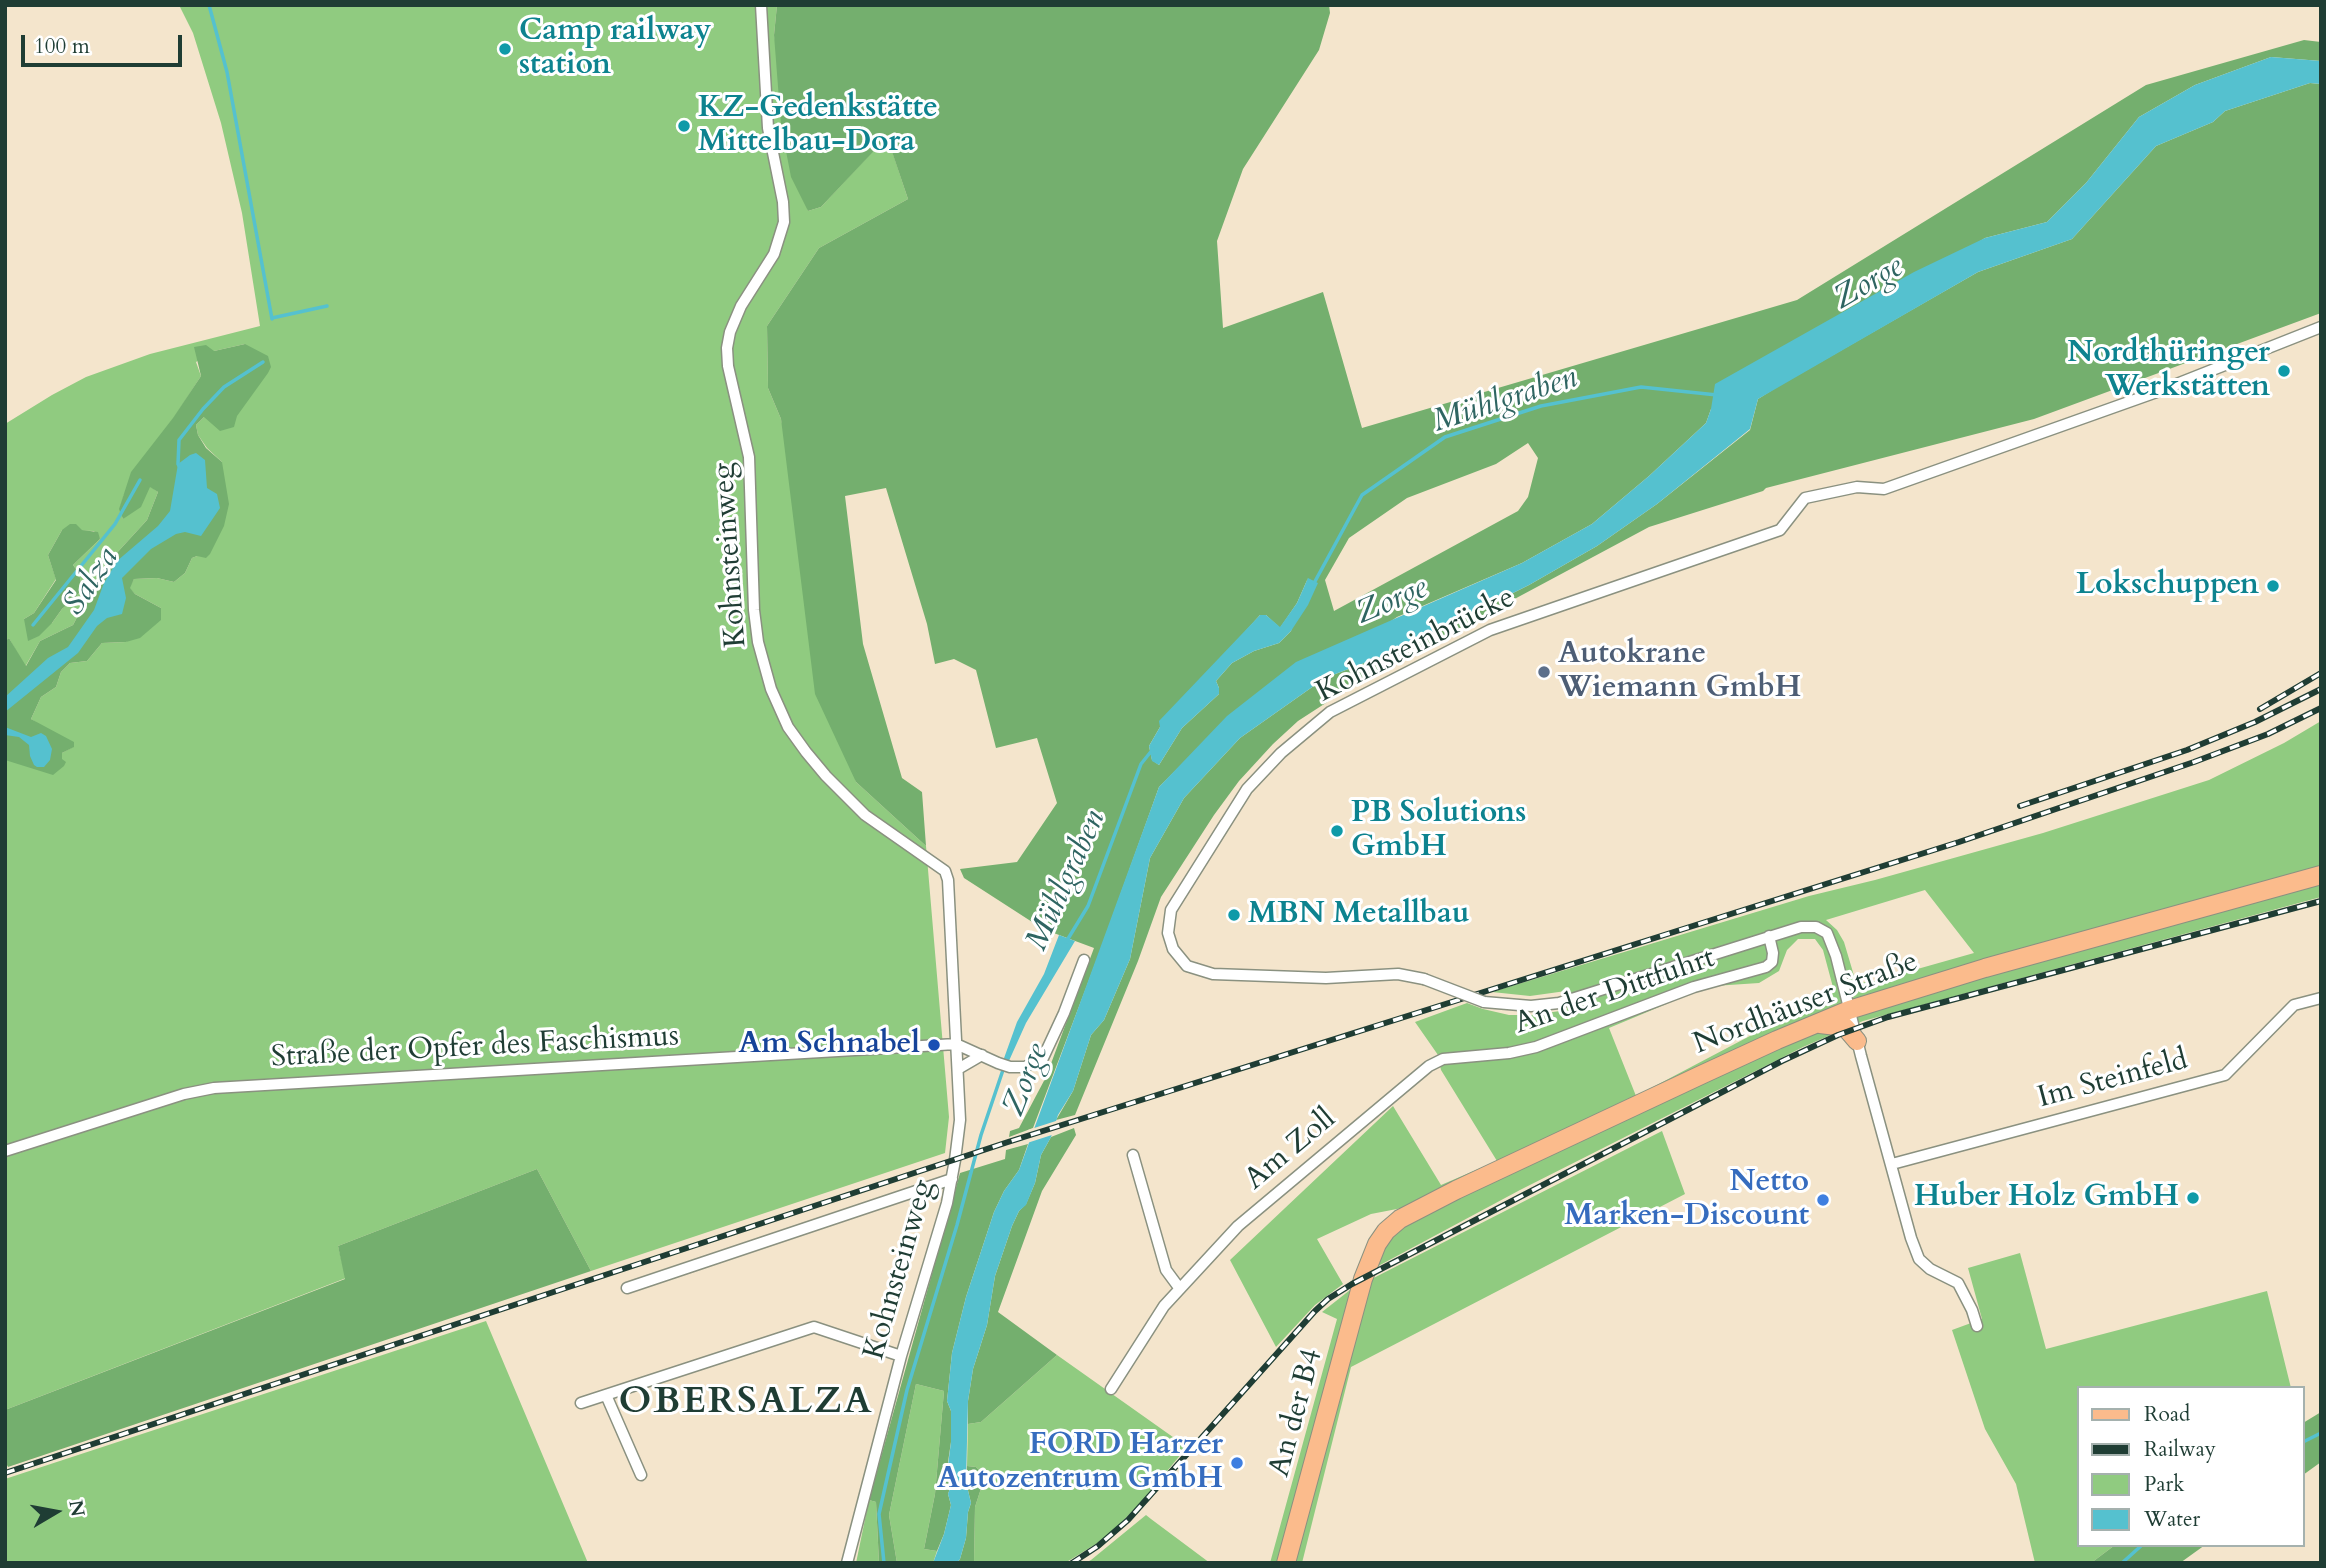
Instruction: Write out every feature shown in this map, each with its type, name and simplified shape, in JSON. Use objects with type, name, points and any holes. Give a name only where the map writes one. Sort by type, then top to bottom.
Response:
[{"type":"main road","name":"Nordhäuser Straße","points":[[1363,1279],[1377,1244],[1386,1231],[1400,1219],[1455,1190],[1816,1023],[1849,1010],[1986,968],[2321,875]]},
{"type":"main road","points":[[1816,1023],[1845,1027],[1857,1041]]},
{"type":"main road","name":"An der B4","points":[[1286,1563],[1363,1279]]},
{"type":"street","name":"Kohnsteinweg","points":[[761,5],[768,128],[783,202],[784,222],[774,254],[741,306],[730,332],[727,348],[728,366],[749,457],[754,610],[758,642],[771,689],[788,727],[806,752],[865,814],[944,871],[948,880],[960,1120],[952,1180],[901,1356],[847,1563]]},
{"type":"street","name":"Kohnsteinbrücke","points":[[1849,1010],[1836,956],[1827,933],[1816,928],[1801,927],[1769,936],[1570,1000],[1548,1005],[1509,1006],[1484,1002],[1424,979],[1398,974],[1269,978],[1199,971],[1187,966],[1180,958],[1168,933],[1171,910],[1247,789],[1281,754],[1331,712],[1408,671],[1490,630],[1780,530],[1805,498],[1857,487],[1884,489],[2154,393],[2321,327]]},
{"type":"street","name":"An der Dittfuhrt","points":[[1443,1059],[1509,1053],[1536,1047],[1694,987],[1766,967],[1772,962],[1773,953],[1769,936]]},
{"type":"street","points":[[956,1044],[1010,1067],[1025,1068],[1043,1058],[1084,960]]},
{"type":"street","name":"Im Steinfeld","points":[[1892,1164],[2225,1075],[2294,1004],[2321,998]]},
{"type":"street","points":[[1849,1010],[1919,1259],[1930,1269],[1958,1283],[1977,1326]]},
{"type":"street","name":"Straße der Opfer des Faschismus","points":[[5,1151],[184,1094],[214,1088],[956,1044]]},
{"type":"street","points":[[958,1069],[982,1055]]},
{"type":"street","name":"Am Zoll","points":[[1111,1388],[1164,1306],[1238,1226],[1429,1066],[1443,1059]]},
{"type":"street","points":[[1133,1155],[1166,1270],[1180,1289]]},
{"type":"street","points":[[627,1288],[952,1180]]},
{"type":"street","points":[[581,1403],[814,1328],[901,1356]]},
{"type":"street","points":[[606,1395],[640,1475]]},
{"type":"green space","points":[[179,5],[777,5],[774,35],[808,211],[821,207],[887,136],[908,199],[819,248],[767,326],[768,388],[781,419],[856,782],[926,846],[949,1117],[945,1153],[591,1271],[537,1169],[338,1246],[346,1278],[5,1410],[5,760],[62,759],[62,753],[73,747],[31,719],[41,697],[56,687],[61,672],[70,663],[87,661],[102,643],[126,642],[161,608],[129,588],[134,579],[157,578],[174,582],[185,573],[192,558],[197,556],[222,462],[207,448],[198,435],[196,425],[204,417],[245,344],[214,351],[196,362],[201,376],[124,495],[120,508],[123,519],[150,486],[158,492],[147,520],[103,568],[73,625],[40,641],[25,667],[9,638],[5,641],[5,424],[86,377],[150,354],[260,326],[242,213],[221,123],[193,33]],"holes":[[[62,530],[94,531],[100,539],[73,565],[79,573],[82,588],[76,597],[62,609],[52,623],[24,619],[34,613],[56,579],[48,555]]]},
{"type":"green space","points":[[777,5],[1329,5],[1330,13],[1319,50],[1243,169],[1217,241],[1223,328],[1323,292],[1362,428],[1797,300],[2146,85],[2304,40],[2321,42],[2321,61],[2271,57],[2195,85],[2139,117],[2086,183],[2047,222],[1985,238],[1711,409],[1706,423],[1592,524],[1522,563],[1397,617],[1180,766],[1159,787],[1033,1128],[1009,1137],[1010,1131],[1019,1128],[1046,1077],[1094,948],[1043,929],[964,878],[960,869],[1017,862],[1057,803],[1037,738],[996,748],[976,670],[954,659],[935,664],[927,624],[886,488],[845,496],[863,644],[902,778],[922,792],[926,846],[856,782],[815,694],[781,419],[768,388],[767,326],[819,248],[908,199],[887,137],[821,207],[808,211],[791,177],[781,125],[774,35]],"holes":[[[1528,443],[1538,458],[1528,497],[1518,511],[1334,611],[1325,580],[1349,538],[1407,498],[1496,464]],[[1308,578],[1291,631],[1279,643],[1254,651],[1232,663],[1216,681],[1219,694],[1182,728],[1159,765],[1152,760],[1149,746],[1160,727],[1260,615],[1266,615],[1280,628],[1297,603]]]},
{"type":"green space","points":[[2310,83],[2321,84],[2321,313],[2034,419],[1766,488],[1649,527],[1352,686],[1298,721],[1273,744],[1239,781],[1214,815],[1161,897],[1075,1115],[1056,1120],[1073,1091],[1091,1035],[1104,1020],[1130,959],[1150,858],[1184,798],[1240,738],[1325,678],[1403,648],[1529,585],[1597,546],[1657,504],[1750,430],[1758,399],[1978,272],[2072,239],[2156,146],[2213,122],[2225,111]]},
{"type":"green space","points":[[245,344],[268,356],[271,367],[268,373],[237,416],[234,427],[220,431],[204,417],[196,425],[198,435],[206,448],[222,462],[229,504],[224,526],[210,554],[206,558],[192,558],[185,573],[174,582],[157,578],[134,579],[130,588],[135,594],[161,608],[161,620],[140,638],[126,642],[102,643],[87,661],[70,663],[61,672],[56,687],[41,697],[31,719],[74,742],[74,747],[62,753],[62,759],[66,762],[64,766],[53,775],[5,760],[5,641],[9,638],[26,666],[40,641],[73,625],[103,568],[147,520],[158,492],[150,487],[141,507],[123,519],[119,509],[131,472],[173,418],[201,376],[194,347],[206,345],[214,351]]},
{"type":"green space","points":[[70,524],[76,524],[82,530],[98,532],[100,539],[73,565],[79,573],[82,588],[76,597],[39,636],[28,641],[24,619],[34,613],[56,580],[48,555],[62,530]]},
{"type":"green space","points":[[2321,721],[2321,897],[1863,1021],[1803,1047],[1520,1190],[1354,1279],[1379,1227],[1402,1208],[1371,1214],[1317,1239],[1343,1284],[1315,1305],[1276,1347],[1230,1260],[1393,1106],[1441,1185],[1497,1161],[1441,1070],[1438,1055],[1415,1022],[1467,1003],[1509,1015],[1567,1010],[1566,991],[1530,996],[1492,992],[1809,896],[2043,833],[2209,780],[2284,743]],"holes":[[[1925,890],[1974,953],[1875,981],[1859,983],[1855,979],[1844,942],[1837,930],[1826,920]],[[1798,939],[1815,939],[1823,950],[1834,991],[1821,1005],[1784,1018],[1636,1096],[1609,1028],[1714,986],[1759,983],[1779,971],[1787,950]]]},
{"type":"green space","points":[[1074,1128],[1076,1135],[1042,1191],[998,1312],[1057,1355],[981,1422],[968,1424],[973,1369],[987,1325],[995,1276],[1012,1226],[1019,1211],[1026,1204],[1035,1183],[1041,1155],[1051,1137]]},
{"type":"green space","points":[[1662,1131],[1685,1194],[1351,1367],[1302,1563],[1270,1563],[1337,1319],[1322,1312],[1350,1290]]},
{"type":"green space","points":[[1028,1144],[1019,1170],[1004,1191],[994,1212],[966,1297],[952,1353],[947,1401],[951,1411],[948,1462],[952,1483],[948,1494],[951,1505],[944,1534],[937,1551],[924,1549],[935,1494],[944,1391],[916,1384],[889,1515],[897,1563],[879,1563],[876,1502],[869,1500],[960,1173],[1005,1159],[1006,1150]]},
{"type":"green space","points":[[537,1169],[591,1271],[8,1467],[5,1461],[5,1410],[345,1279],[338,1246]]},
{"type":"green space","points":[[2020,1253],[2046,1349],[2267,1291],[2291,1386],[2078,1386],[2078,1547],[2112,1547],[2091,1563],[2035,1563],[2016,1484],[1985,1429],[1952,1330],[1982,1319],[1968,1268]]},
{"type":"green space","points":[[486,1321],[588,1563],[5,1563],[5,1479]]},
{"type":"green space","points":[[1057,1355],[1187,1447],[1117,1527],[1070,1560],[1064,1563],[974,1563],[975,1507],[985,1476],[976,1467],[967,1466],[968,1424],[981,1422]]},
{"type":"green space","points":[[916,1384],[944,1391],[935,1494],[924,1549],[937,1551],[933,1563],[897,1563],[889,1515]]},
{"type":"green space","points":[[2321,1412],[2321,1462],[2305,1474],[2305,1422]]},
{"type":"green space","points":[[967,1466],[976,1467],[985,1476],[975,1507],[974,1563],[957,1563],[966,1538],[971,1503],[966,1482]]},
{"type":"green space","points":[[869,1500],[876,1502],[879,1563],[856,1563]]},
{"type":"green space","points":[[1146,1515],[1210,1563],[1085,1563]]},
{"type":"green space","points":[[2112,1547],[2202,1547],[2180,1563],[2091,1563]]},
{"type":"water","points":[[2271,57],[2321,61],[2321,84],[2310,83],[2225,111],[2213,122],[2156,146],[2072,239],[1978,272],[1758,399],[1750,429],[1657,504],[1597,546],[1529,585],[1403,648],[1325,678],[1240,738],[1184,798],[1150,858],[1130,959],[1104,1020],[1091,1035],[1073,1091],[1058,1115],[1051,1137],[1041,1155],[1035,1183],[1026,1205],[1019,1211],[1012,1226],[995,1276],[987,1325],[973,1369],[968,1401],[966,1482],[971,1503],[966,1538],[957,1563],[933,1563],[951,1505],[948,1494],[952,1483],[947,1473],[951,1411],[947,1401],[952,1353],[966,1297],[994,1212],[1004,1191],[1019,1170],[1159,787],[1227,716],[1296,662],[1522,563],[1592,524],[1706,423],[1715,384],[1914,272],[1985,238],[2047,222],[2086,183],[2139,117],[2195,85]]},
{"type":"water","points":[[196,453],[205,460],[207,488],[217,494],[220,508],[201,536],[185,532],[176,534],[151,549],[122,578],[126,598],[122,614],[107,618],[97,626],[78,653],[5,712],[5,697],[48,658],[68,647],[94,610],[104,583],[117,561],[158,526],[170,511],[178,464]]},
{"type":"water","points":[[1308,578],[1318,583],[1291,631],[1279,643],[1254,651],[1232,663],[1216,681],[1219,694],[1182,728],[1159,765],[1152,761],[1149,746],[1160,727],[1159,721],[1260,615],[1266,615],[1280,627],[1297,603]]},
{"type":"water","points":[[5,727],[31,737],[41,733],[46,736],[52,749],[50,760],[44,767],[34,765],[29,745],[19,737],[5,735]]},
{"type":"water","points":[[1059,935],[1075,941],[1026,1023],[1008,1063],[1003,1061],[1017,1022],[1044,974]]},
{"type":"pier","points":[[1059,1120],[1055,1134],[1024,1144],[1028,1130]]},
{"type":"waterway","points":[[209,5],[227,72],[272,319]]},
{"type":"waterway","points":[[272,318],[327,306]]},
{"type":"waterway","points":[[180,468],[179,440],[203,409],[224,387],[263,362]]},
{"type":"waterway","name":"Mühlgraben","points":[[1313,585],[1362,495],[1445,437],[1541,406],[1641,387],[1717,395]]},
{"type":"waterway","name":"Salza","points":[[33,625],[115,524],[140,480]]},
{"type":"waterway","name":"Mühlgraben","points":[[1066,942],[1088,906],[1141,764],[1153,749]]},
{"type":"waterway","name":"Zorge","points":[[884,1563],[879,1514],[907,1390],[981,1135],[1004,1067]]},
{"type":"waterway","points":[[2305,1441],[2321,1433]]},
{"type":"waterway","points":[[2122,1563],[2140,1547]]},
{"type":"railway","points":[[2260,709],[2321,673]]},
{"type":"railway","points":[[2020,806],[2187,750],[2255,722],[2321,689]]},
{"type":"railway","points":[[5,1473],[1008,1142],[1959,842],[2194,762],[2268,734],[2321,708]]},
{"type":"railway","points":[[1072,1563],[1098,1546],[1128,1520],[1315,1311],[1352,1284],[1782,1061],[1838,1035],[1888,1017],[2321,901]]},
{"type":"place","name":"Camp railway station","points":[[505,49]]},
{"type":"place","name":"KZ-Gedenkstätte Mittelbau-Dora","points":[[684,126]]},
{"type":"place","name":"Nordthüringer Werkstätten","points":[[2284,371]]},
{"type":"place","name":"Lokschuppen","points":[[2273,586]]},
{"type":"place","name":"Autokrane Wiemann GmbH","points":[[1544,672]]},
{"type":"place","name":"PB Solutions GmbH","points":[[1337,831]]},
{"type":"place","name":"MBN Metallbau","points":[[1234,915]]},
{"type":"place","name":"Am Schnabel","points":[[934,1045]]},
{"type":"place","name":"Huber Holz GmbH","points":[[2193,1198]]},
{"type":"place","name":"Netto Marken-Discount","points":[[1823,1200]]},
{"type":"place","name":"FORD Harzer Autozentrum GmbH","points":[[1237,1463]]},
{"type":"district","name":"OBERSALZA","points":[[746,1403]]}]
